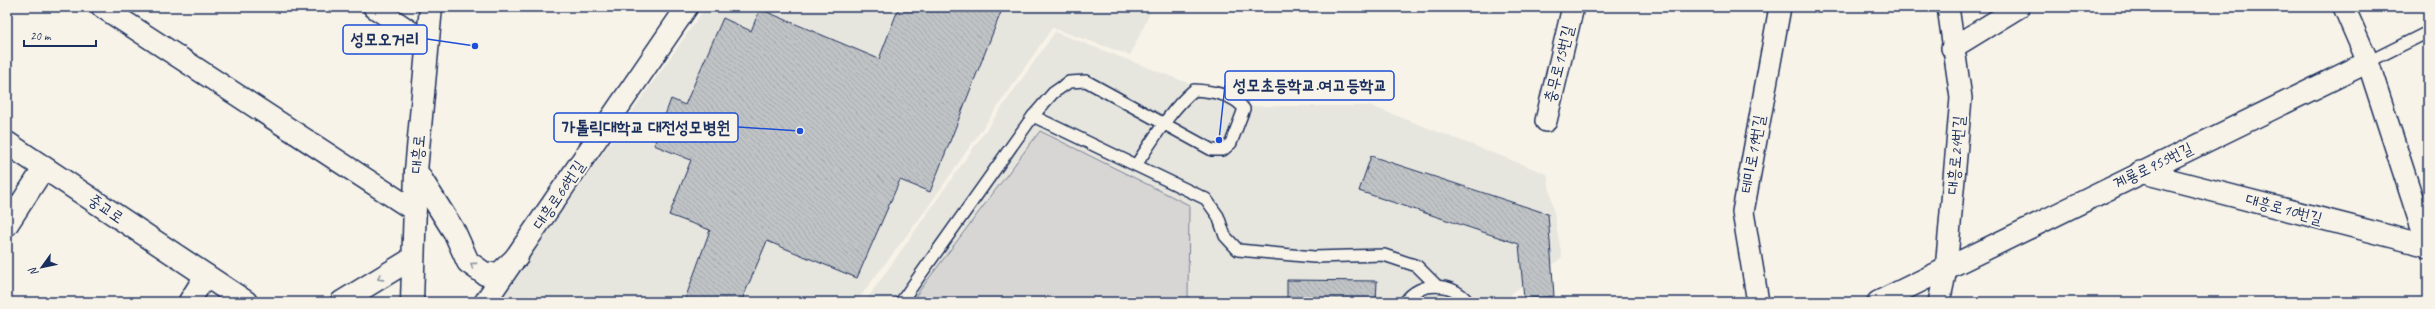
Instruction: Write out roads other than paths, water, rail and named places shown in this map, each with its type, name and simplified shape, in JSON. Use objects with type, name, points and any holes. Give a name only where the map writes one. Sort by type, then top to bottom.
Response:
[{"type":"main road","name":"대흥로","points":[[412,302],[416,171],[431,7]]},
{"type":"main road","name":"중교로","points":[[7,143],[246,302]]},
{"type":"main road","points":[[416,171],[455,233],[468,262],[485,274],[500,273],[517,257]]},
{"type":"street","points":[[102,7],[415,211]]},
{"type":"street","points":[[374,7],[428,43]]},
{"type":"street","name":"대흥로66번길","points":[[485,302],[687,7]]},
{"type":"street","name":"충무로15번길","points":[[1546,121],[1573,7]]},
{"type":"street","name":"테미로19번길","points":[[1758,302],[1742,212],[1780,7]]},
{"type":"street","name":"대흥로24번길","points":[[1939,302],[1946,270],[1961,98],[1952,48],[1948,7]]},
{"type":"street","points":[[1952,48],[2019,7]]},
{"type":"street","name":"대흥로10번길","points":[[2344,7],[2368,62],[2428,247]]},
{"type":"street","name":"계룡로955번길","points":[[1878,302],[1946,270],[2140,172],[2368,62]]},
{"type":"street","points":[[7,225],[44,168]]},
{"type":"street","name":"대흥로10번길","points":[[2140,172],[2428,247]]},
{"type":"street","points":[[342,302],[413,258]]},
{"type":"street","points":[[188,302],[206,275]]},
{"type":"lane","name":"계룡로955번길","points":[[2368,62],[2428,32]]},
{"type":"lane","points":[[901,302],[1033,116],[1053,93],[1069,82],[1086,81],[1164,125],[1212,150],[1223,150],[1231,143],[1244,109],[1239,102],[1225,96],[1211,91],[1194,90],[1185,97],[1164,125],[1136,165]]},
{"type":"lane","points":[[1033,116],[1206,199],[1218,216],[1225,236],[1238,250],[1314,257],[1384,255],[1417,266],[1437,286]]},
{"type":"lane","points":[[1405,302],[1416,292],[1437,286],[1459,292],[1468,302]]},
{"type":"place","name":"성모오거리","points":[[475,46]]},
{"type":"place","name":"가톨릭대학교 대전성모병원","points":[[800,131]]},
{"type":"place","name":"성모초등학교.여고등학교","points":[[1219,140]]}]
